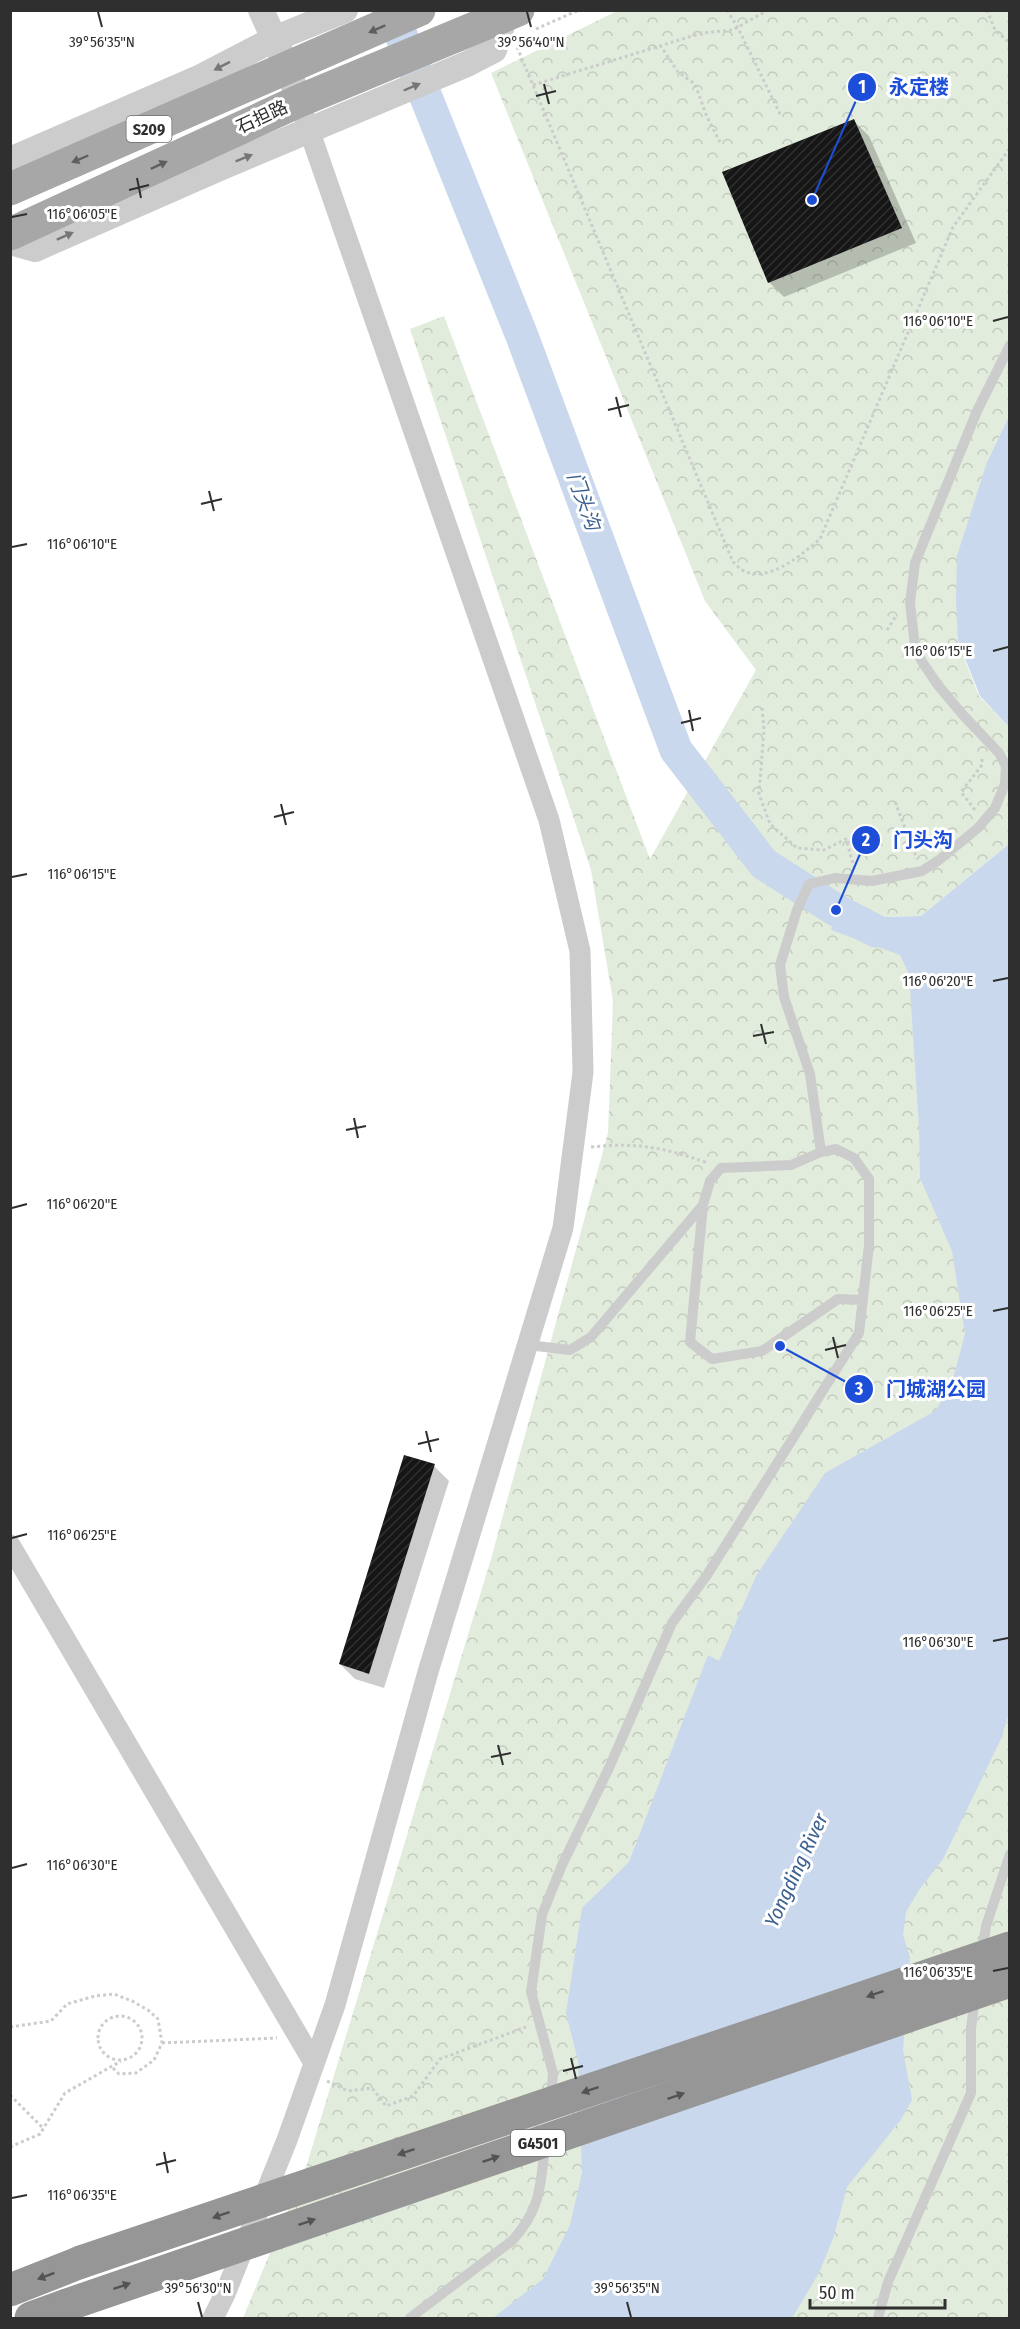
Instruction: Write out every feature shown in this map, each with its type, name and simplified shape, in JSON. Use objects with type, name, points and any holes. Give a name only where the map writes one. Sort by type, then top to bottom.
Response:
[{"type":"highway","name":"G4501","points":[[10,2290],[81,2262],[1010,1948]]},
{"type":"highway","name":"G4501","points":[[31,2319],[989,1979]]},
{"type":"main road","name":"石担路","points":[[10,189],[288,69],[334,26],[419,10]]},
{"type":"main road","name":"石担路","points":[[10,234],[299,101],[354,96],[459,51],[512,13]]},
{"type":"street","points":[[213,2319],[283,2151],[335,2005],[428,1672],[563,1228],[583,1072],[580,951],[549,820],[288,69],[261,10]]},
{"type":"street","points":[[10,160],[199,78],[274,39],[334,26]]},
{"type":"street","points":[[10,242],[35,249],[224,166],[309,132],[354,96]]},
{"type":"street","points":[[10,1545],[300,2038],[313,2068]]},
{"type":"lane","points":[[821,1152],[810,1074],[784,997],[780,965],[797,910],[809,884],[835,878],[872,881],[922,871],[939,860],[984,820],[994,808],[1005,784],[1006,766],[999,753],[937,684],[921,660],[915,646],[910,603],[915,563],[977,411],[1010,345]]},
{"type":"lane","points":[[410,2319],[513,2240],[523,2229],[539,2198],[554,2073],[531,1992],[542,1914],[672,1623],[706,1575],[859,1333],[863,1300],[869,1245],[869,1179],[854,1158],[836,1149],[821,1152],[791,1165],[721,1168],[710,1181],[703,1205],[690,1342],[712,1359],[762,1351],[838,1299],[863,1300]]},
{"type":"lane","points":[[528,1345],[570,1350],[591,1337],[703,1205]]},
{"type":"lane","points":[[878,2319],[888,2282],[971,2093],[971,2028],[989,1979],[986,1926],[1010,1854]]},
{"type":"path","points":[[727,10],[781,116]]},
{"type":"path","points":[[533,85],[702,33],[733,30],[768,10]]},
{"type":"path","points":[[987,10],[995,30],[1010,43]]},
{"type":"path","points":[[512,13],[533,85],[733,562],[744,571],[765,573],[793,562],[820,539],[953,227],[1010,148]]},
{"type":"path","points":[[660,45],[678,72],[695,84],[707,117],[720,142]]},
{"type":"path","points":[[762,708],[764,730],[759,794],[771,824],[797,848],[824,850],[846,839],[858,880]]},
{"type":"path","points":[[982,736],[982,765],[961,792],[984,820]]},
{"type":"path","points":[[894,802],[922,871]]},
{"type":"path","points":[[573,1149],[613,1145],[655,1146],[721,1168]]},
{"type":"path","points":[[10,2027],[51,2021],[67,2004],[114,1994],[148,2010],[158,2019],[162,2043],[154,2060],[136,2073],[119,2074],[111,2066]]},
{"type":"path","points":[[10,2146],[40,2134],[65,2093],[135,2055],[142,2042],[140,2028],[136,2022],[123,2016],[109,2019],[104,2023],[98,2036],[101,2050],[113,2060],[121,2061]]},
{"type":"path","points":[[313,2068],[348,2091],[372,2088],[386,2106],[413,2096],[440,2059],[538,2022]]},
{"type":"path","points":[[162,2043],[300,2038]]},
{"type":"path","points":[[10,2095],[43,2128]]},
{"type":"green space","points":[[617,11],[1009,11],[1009,416],[987,462],[958,642],[979,696],[1009,727],[1009,844],[921,916],[882,917],[849,901],[1009,1004],[1009,2318],[243,2318],[307,2164],[491,1559],[608,1133],[613,1001],[591,870],[410,329],[444,316],[650,859],[756,670],[705,601],[491,73]]},
{"type":"water","points":[[1009,416],[1009,727],[980,696],[958,641],[956,600],[957,556],[987,462]]},
{"type":"water","name":"Yongding River","points":[[1009,844],[1009,1714],[1001,1739],[943,1859],[919,1890],[906,1912],[903,1935],[910,1957],[903,2050],[912,2100],[900,2121],[847,2187],[834,2236],[819,2273],[792,2318],[493,2318],[543,2279],[570,2225],[582,2173],[578,2061],[566,2013],[582,1908],[629,1862],[708,1655],[719,1661],[756,1576],[825,1473],[935,1411],[951,1386],[965,1334],[952,1251],[920,1178],[909,974],[900,955],[831,930],[837,911],[845,899],[882,917],[921,916]]},
{"type":"building","points":[[854,119],[902,228],[768,283],[722,172]]},
{"type":"building","points":[[404,1455],[435,1464],[369,1674],[339,1664]]},
{"type":"waterway","name":"门头沟","points":[[391,10],[522,336],[676,750],[764,864],[836,910],[876,931]]},
{"type":"place","name":"永定楼","points":[[812,200]]},
{"type":"place","name":"门头沟","points":[[836,910]]},
{"type":"place","name":"门城湖公园","points":[[780,1346]]}]
